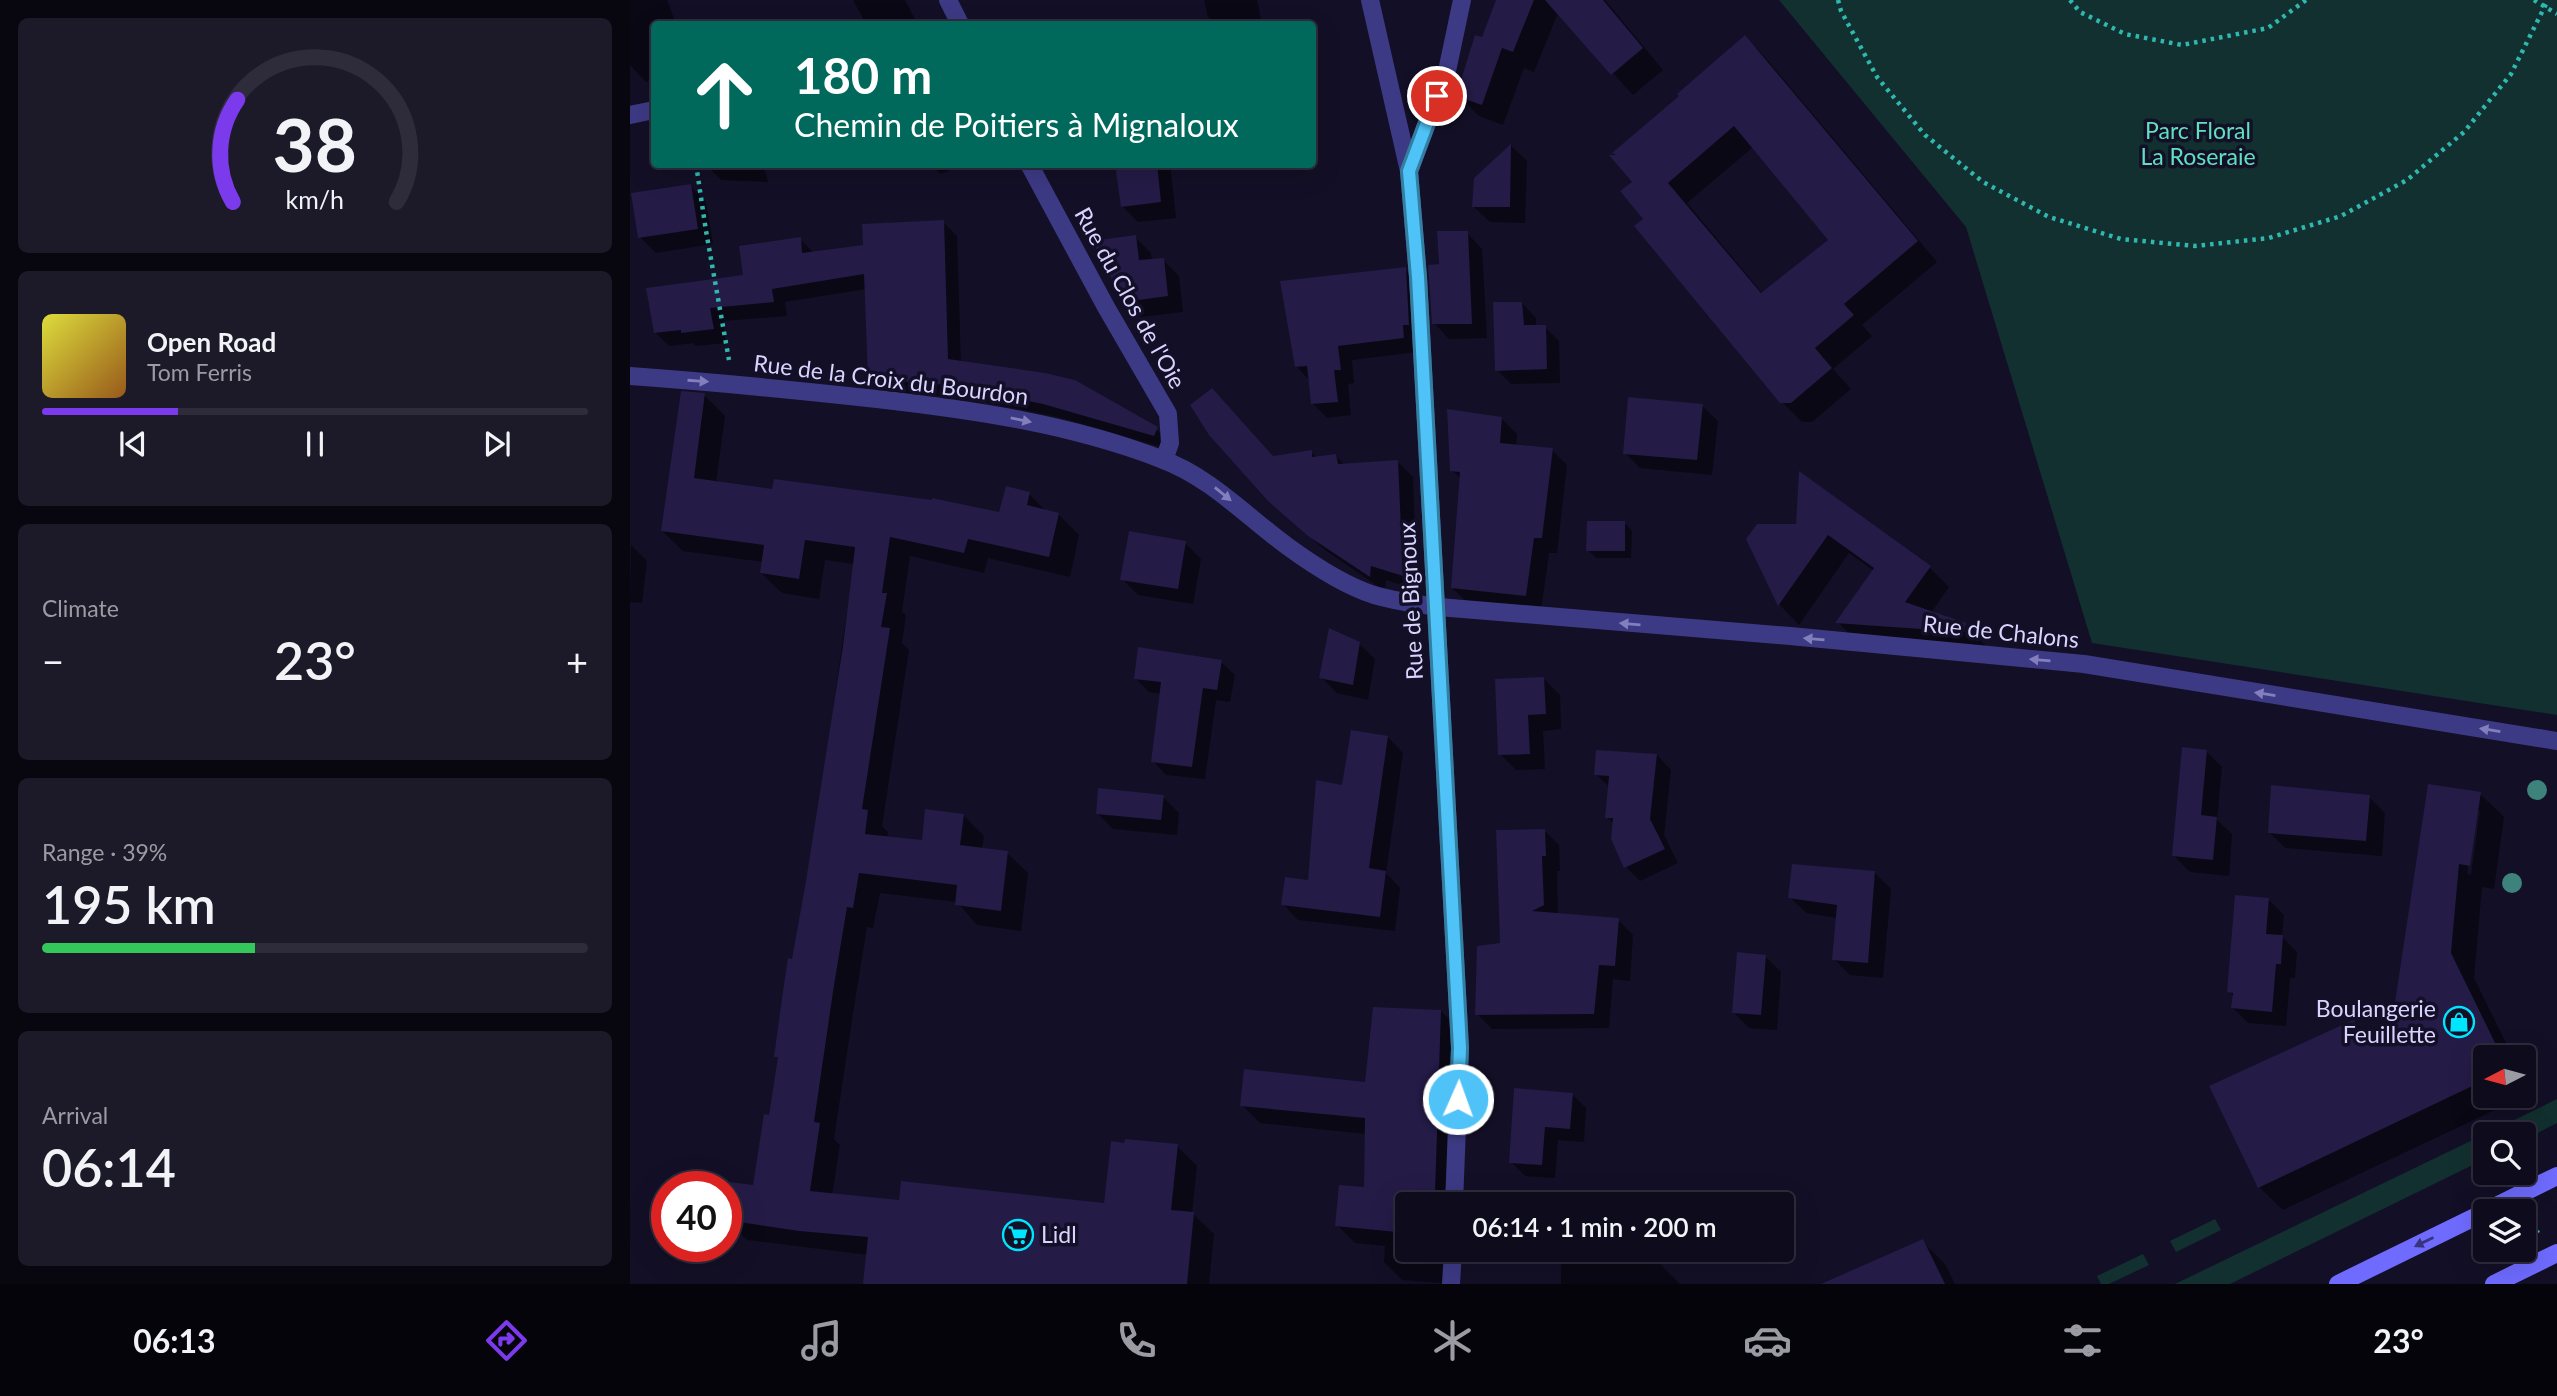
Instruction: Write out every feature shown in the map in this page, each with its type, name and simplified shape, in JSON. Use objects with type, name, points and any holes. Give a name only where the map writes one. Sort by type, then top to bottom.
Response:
[{"type":"main road","points":[[2510,1199],[2557,1176]]},
{"type":"main road","points":[[2338,1284],[2473,1217]]},
{"type":"main road","points":[[2494,1284],[2557,1253]]},
{"type":"street","points":[[948,0],[958,21]]},
{"type":"street","name":"Rue de Bignoux","points":[[1370,0],[1409,171],[1418,277],[1460,1048],[1454,1192]]},
{"type":"street","points":[[1409,171],[1447,71],[1462,0]]},
{"type":"street","points":[[630,115],[651,111]]},
{"type":"street","name":"Rue du Clos de l'Oie","points":[[1031,168],[1106,307],[1168,414],[1170,443],[1164,460]]},
{"type":"street","name":"Rue de la Croix du Bourdon","points":[[630,376],[731,384],[978,411],[1068,430],[1164,460],[1213,486],[1286,545],[1328,573],[1373,594],[1436,607]]},
{"type":"street","name":"Rue de Chalons","points":[[1436,607],[1698,631],[1790,636],[2084,664],[2557,741]]},
{"type":"street","points":[[1451,1284],[1452,1262]]},
{"type":"path","points":[[1838,0],[1841,11],[1877,77],[1925,135],[1983,182],[2049,217],[2121,239],[2195,246],[2269,238],[2341,216],[2407,180],[2464,132],[2511,74],[2548,0]]},
{"type":"path","points":[[2070,0],[2080,12],[2125,34],[2182,45],[2268,28],[2306,0]]},
{"type":"path","points":[[2535,0],[2557,14]]},
{"type":"path","points":[[697,168],[729,358],[731,384]]},
{"type":"green space","name":"Parc Floral La Roseraie","points":[[1779,0],[2557,0],[2557,715],[2092,643],[1966,227]]},
{"type":"green space","points":[[2557,1099],[2557,1123],[2536,1134],[2536,1122],[2510,1122]]},
{"type":"green space","points":[[2473,1140],[2473,1165],[2230,1284],[2175,1284]]},
{"type":"green space","points":[[2215,1219],[2221,1230],[2176,1252],[2170,1241]]},
{"type":"green space","points":[[2143,1254],[2149,1265],[2109,1284],[2101,1284],[2097,1276]]},
{"type":"building","points":[[1496,0],[1534,0],[1513,52],[1502,48],[1482,105],[1456,96],[1475,35],[1482,37]]},
{"type":"building","points":[[1545,0],[1603,0],[1643,48],[1611,75]]},
{"type":"building","points":[[1745,35],[1918,241],[1844,304],[1854,315],[1815,348],[1832,368],[1791,403],[1780,403],[1634,226],[1643,219],[1620,191],[1632,182],[1609,155],[1617,155],[1612,153],[1679,96],[1677,94]],"holes":[[[1734,126],[1828,240],[1761,293],[1668,183]]]},
{"type":"building","points":[[1511,144],[1510,207],[1472,207],[1474,178]]},
{"type":"building","points":[[1116,168],[1157,168],[1161,202],[1121,207]]},
{"type":"building","points":[[691,184],[698,229],[638,238],[631,193]]},
{"type":"building","points":[[944,220],[948,359],[1075,380],[1158,427],[1154,436],[1043,404],[949,385],[868,379],[864,274],[772,289],[774,302],[710,308],[714,329],[654,333],[646,288],[743,275],[739,246],[801,237],[802,253],[863,245],[862,224]]},
{"type":"building","points":[[1437,231],[1468,231],[1472,324],[1432,324],[1428,265],[1439,264]]},
{"type":"building","points":[[1136,235],[1139,260],[1164,258],[1168,296],[1124,302],[1092,241]]},
{"type":"building","points":[[1406,267],[1409,325],[1403,325],[1404,338],[1338,346],[1341,370],[1334,370],[1338,402],[1311,404],[1307,366],[1295,367],[1280,281]]},
{"type":"building","points":[[1493,302],[1522,302],[1524,325],[1546,325],[1547,369],[1495,371]]},
{"type":"building","points":[[1212,388],[1273,456],[1312,450],[1312,457],[1336,454],[1338,464],[1398,460],[1403,576],[1371,566],[1370,577],[1308,536],[1269,502],[1209,435],[1190,405]]},
{"type":"building","points":[[681,391],[705,393],[694,478],[772,489],[774,479],[932,498],[999,512],[1006,486],[1030,492],[1027,505],[1059,513],[1049,557],[968,539],[964,553],[890,537],[882,593],[887,593],[881,627],[890,628],[862,809],[868,810],[865,834],[922,840],[925,809],[964,814],[960,845],[1008,851],[1001,911],[955,905],[957,885],[859,873],[853,908],[847,907],[834,985],[814,1122],[820,1123],[810,1191],[899,1200],[901,1181],[1104,1203],[1111,1141],[1124,1143],[1125,1139],[1178,1144],[1171,1210],[1194,1212],[1187,1284],[863,1284],[868,1237],[742,1222],[742,1184],[753,1185],[764,1114],[769,1115],[788,958],[792,959],[806,881],[843,646],[855,547],[805,540],[799,579],[760,573],[764,545],[661,531]]},
{"type":"building","points":[[1628,397],[1703,404],[1697,460],[1623,454]]},
{"type":"building","points":[[1447,409],[1502,417],[1500,443],[1553,448],[1542,538],[1534,538],[1526,596],[1451,588],[1460,472],[1450,471]]},
{"type":"building","points":[[1799,471],[1931,566],[1905,602],[1966,623],[1964,632],[1835,623],[1874,568],[1828,535],[1778,606],[1746,539],[1757,524],[1796,524]]},
{"type":"building","points":[[1587,521],[1625,521],[1625,551],[1586,551]]},
{"type":"building","points":[[1129,531],[1186,541],[1178,589],[1120,580]]},
{"type":"building","points":[[1329,628],[1360,642],[1353,685],[1319,678]]},
{"type":"building","points":[[1138,647],[1222,660],[1217,690],[1203,688],[1192,767],[1151,762],[1161,682],[1134,679]]},
{"type":"building","points":[[1544,677],[1546,714],[1528,715],[1530,754],[1498,755],[1495,679]]},
{"type":"building","points":[[1351,730],[1388,736],[1369,868],[1386,871],[1380,917],[1281,905],[1285,877],[1308,880],[1316,780],[1342,785]]},
{"type":"building","points":[[2182,747],[2207,750],[2201,815],[2217,817],[2213,860],[2172,856]]},
{"type":"building","points":[[1596,750],[1657,754],[1650,819],[1665,849],[1624,868],[1611,839],[1613,818],[1605,818],[1609,776],[1594,775]]},
{"type":"building","points":[[2428,784],[2481,792],[2470,866],[2459,864],[2451,953],[2496,1045],[2473,1045],[2473,1086],[2258,1188],[2209,1086],[2355,1019],[2354,1038],[2389,1042]]},
{"type":"building","points":[[2271,785],[2370,795],[2366,841],[2268,833]]},
{"type":"building","points":[[1098,788],[1164,795],[1161,820],[1096,814]]},
{"type":"building","points":[[1545,829],[1546,856],[1542,856],[1544,905],[1532,911],[1619,918],[1615,966],[1599,965],[1594,1014],[1475,1015],[1477,946],[1500,943],[1496,830]]},
{"type":"building","points":[[1792,864],[1875,871],[1868,963],[1832,960],[1837,905],[1788,898]]},
{"type":"building","points":[[2235,895],[2269,898],[2266,934],[2283,935],[2281,964],[2276,964],[2272,1012],[2231,1008],[2233,993],[2227,992]]},
{"type":"building","points":[[1737,952],[1766,955],[1761,1015],[1732,1013]]},
{"type":"building","points":[[1373,1007],[1441,1010],[1435,1192],[1395,1192],[1395,1232],[1335,1226],[1339,1185],[1364,1187],[1365,1118],[1240,1106],[1244,1069],[1365,1082]]},
{"type":"building","points":[[1514,1088],[1573,1093],[1570,1129],[1545,1127],[1542,1165],[1509,1163]]},
{"type":"building","points":[[1923,1239],[1945,1284],[1821,1284]]},
{"type":"place","name":"Boulangerie Feuillette","points":[[2459,1022]]},
{"type":"place","name":"Lidl","points":[[1018,1235]]},
{"type":"route","points":[[1437,96],[1409,171],[1418,277],[1460,1048],[1458,1099]]}]
